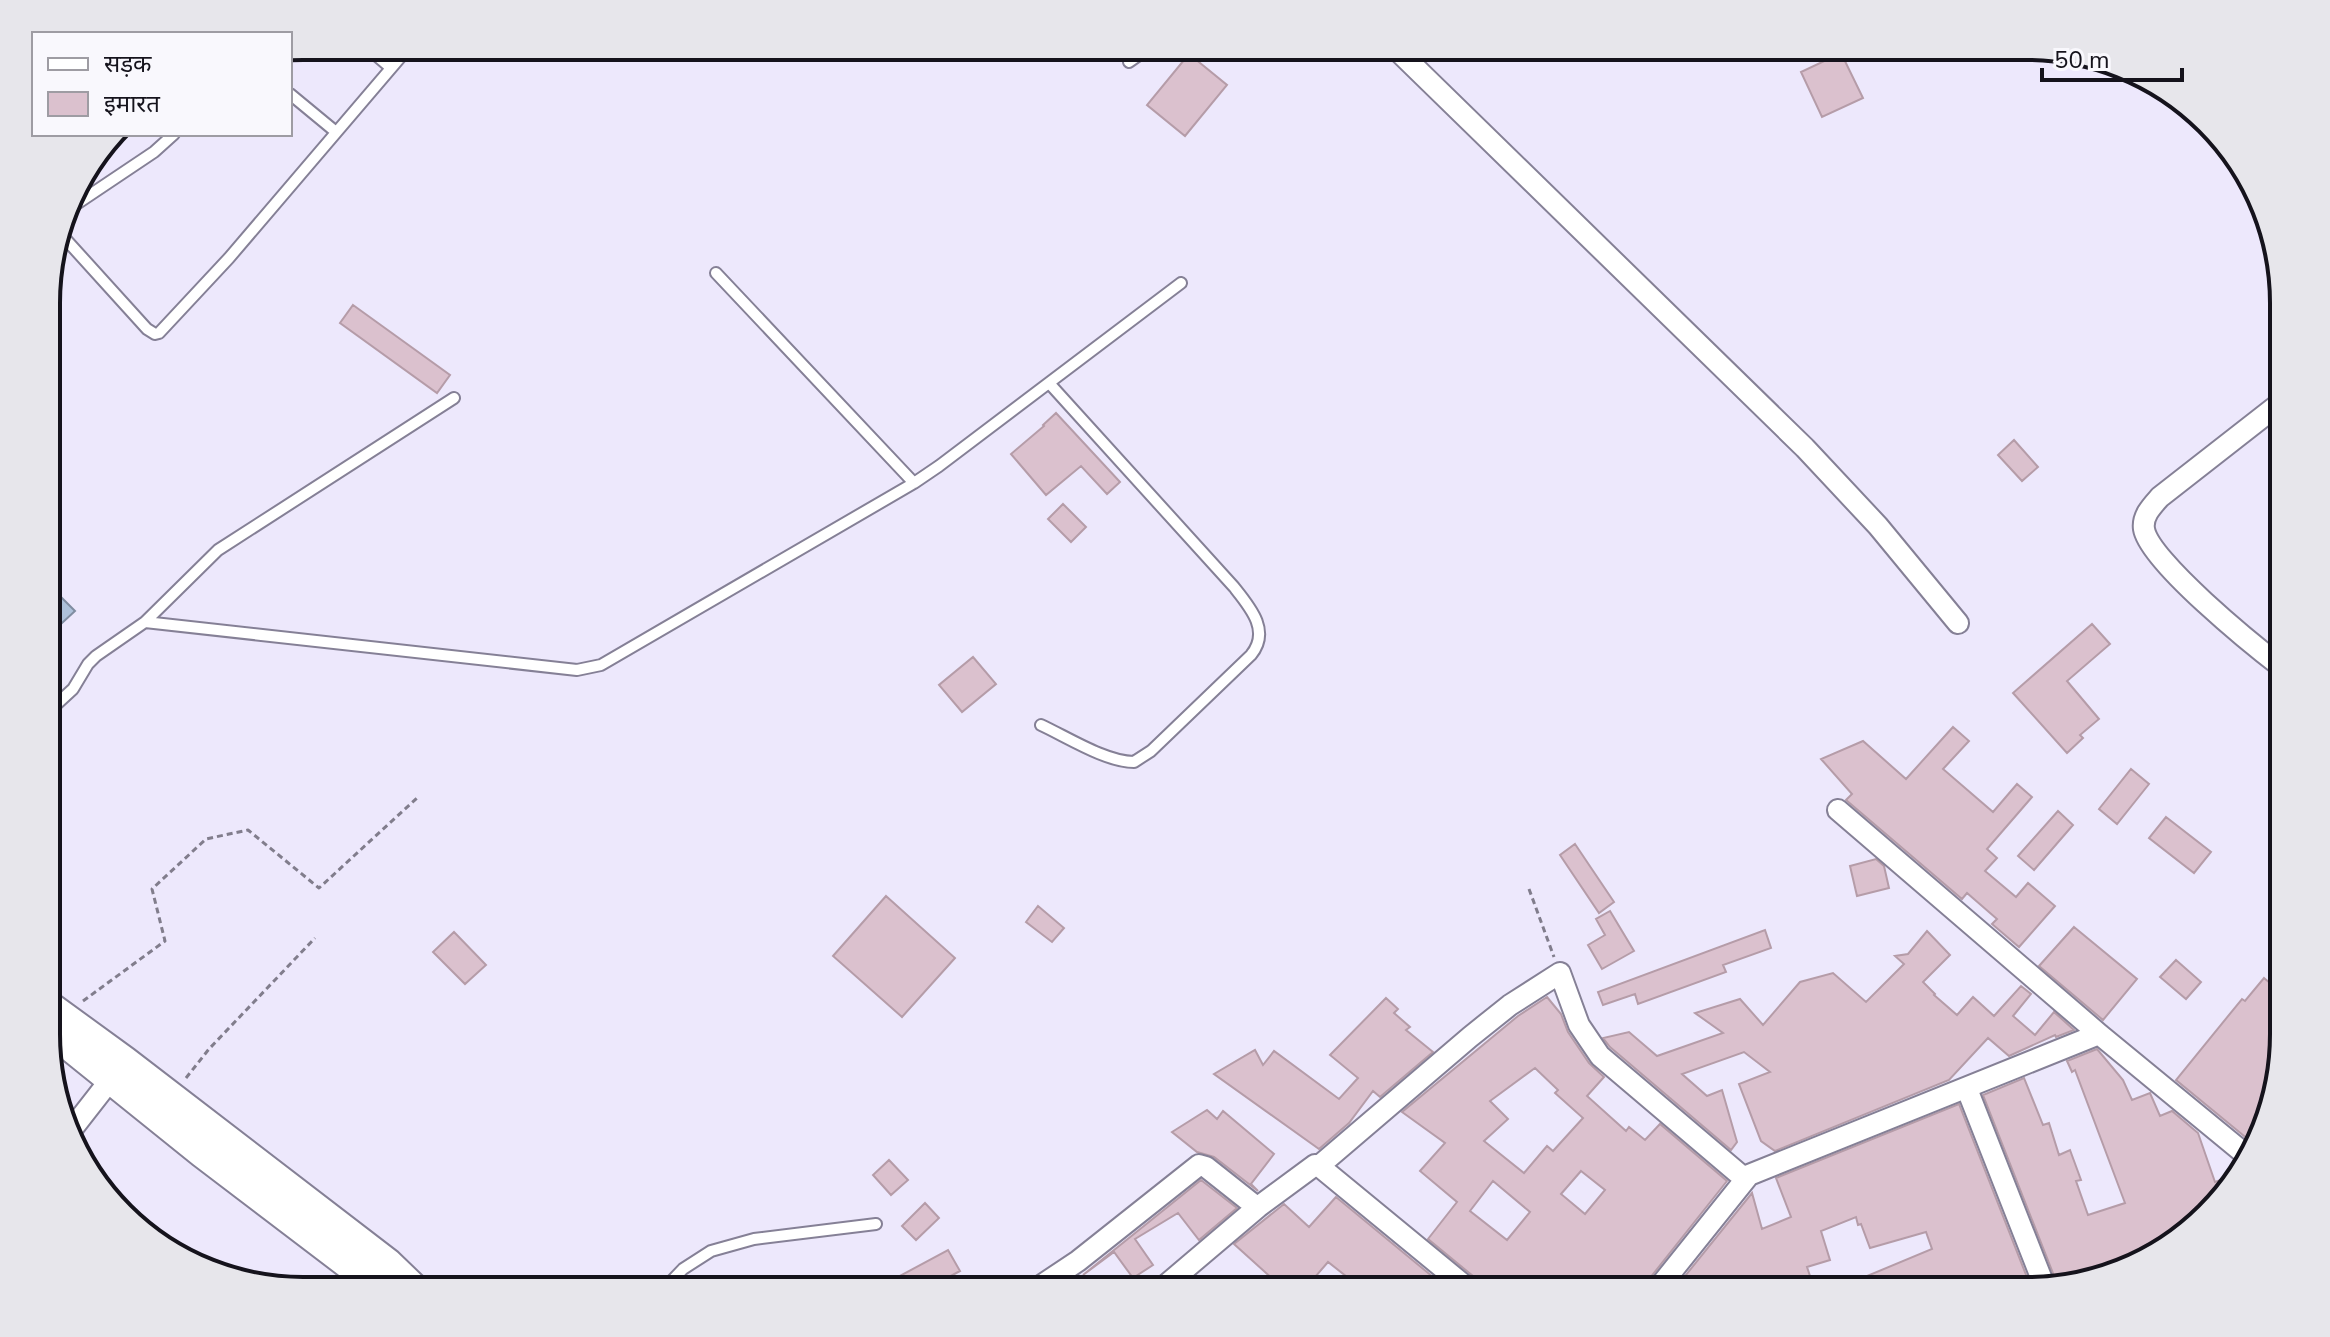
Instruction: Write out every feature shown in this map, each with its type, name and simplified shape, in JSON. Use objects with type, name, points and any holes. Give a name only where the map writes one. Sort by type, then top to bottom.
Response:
[{"type":"main road","points":[[60,1022],[171,1096],[402,1277]]},
{"type":"main road","points":[[60,1024],[111,1079],[363,1277]]},
{"type":"street","points":[[1407,60],[1816,459],[1878,526],[1958,623]]},
{"type":"street","points":[[2269,412],[2160,497],[2144,519],[2147,540],[2160,557],[2269,657]]},
{"type":"street","points":[[1838,810],[2099,1034],[2240,1150]]},
{"type":"street","points":[[1176,1276],[1258,1207],[1315,1165],[1319,1166],[1510,1005],[1560,973],[1579,1025],[1600,1056],[1745,1179]]},
{"type":"street","points":[[1668,1276],[1745,1179],[1765,1167],[2099,1034]]},
{"type":"street","points":[[77,1122],[111,1079]]},
{"type":"street","points":[[1967,1089],[2040,1276]]},
{"type":"street","points":[[1055,1277],[1197,1166],[1206,1167],[1258,1207]]},
{"type":"street","points":[[1319,1166],[1453,1276]]},
{"type":"lane","points":[[382,60],[391,68]]},
{"type":"lane","points":[[68,242],[147,329],[159,333],[229,258],[398,60]]},
{"type":"lane","points":[[292,96],[336,132]]},
{"type":"lane","points":[[85,198],[154,152],[172,136]]},
{"type":"lane","points":[[716,273],[914,483]]},
{"type":"lane","points":[[145,622],[588,670],[914,483],[1181,283]]},
{"type":"lane","points":[[1041,725],[1117,759],[1134,762],[1151,751],[1251,655],[1260,637],[1255,617],[1234,587],[1049,383]]},
{"type":"lane","points":[[60,701],[73,689],[96,656],[145,622],[218,550],[454,398]]},
{"type":"lane","points":[[676,1277],[711,1251],[754,1239],[876,1224]]},
{"type":"path","points":[[60,1012],[165,941],[152,889],[206,839],[248,830],[319,888],[417,798]]},
{"type":"path","points":[[1529,889],[1560,973]]},
{"type":"path","points":[[171,1096],[209,1049],[315,938]]},
{"type":"water","points":[[60,596],[75,611],[60,625]]},
{"type":"building","points":[[1184,60],[1196,60],[1227,85],[1185,136],[1147,105]]},
{"type":"building","points":[[1826,60],[1844,60],[1863,98],[1822,117],[1801,72]]},
{"type":"building","points":[[353,305],[450,375],[437,393],[340,323]]},
{"type":"building","points":[[1056,413],[1120,482],[1107,494],[1081,466],[1046,495],[1011,454]]},
{"type":"building","points":[[2014,440],[2038,467],[2022,481],[1998,455]]},
{"type":"building","points":[[1063,504],[1086,527],[1071,542],[1048,519]]},
{"type":"building","points":[[2092,624],[2110,644],[2067,681],[2099,719],[2080,735],[2083,738],[2067,753],[2013,693]]},
{"type":"building","points":[[973,657],[996,684],[962,712],[939,685]]},
{"type":"building","points":[[1953,727],[1969,741],[1943,769],[1993,812],[2017,784],[2032,797],[1987,849],[1997,858],[1985,871],[2016,897],[2028,883],[2055,906],[2019,947],[1992,924],[1997,919],[1967,893],[1962,899],[1846,800],[1852,794],[1821,759],[1863,741],[1906,779]]},
{"type":"building","points":[[2131,769],[2149,784],[2117,824],[2099,809]]},
{"type":"building","points":[[2058,811],[2073,825],[2034,870],[2018,856]]},
{"type":"building","points":[[2166,817],[2211,852],[2194,873],[2149,838]]},
{"type":"building","points":[[1575,844],[1614,902],[1599,913],[1560,855]]},
{"type":"building","points":[[1876,859],[1884,866],[1889,888],[1857,896],[1850,866]]},
{"type":"building","points":[[886,896],[955,958],[902,1017],[833,956]]},
{"type":"building","points":[[1038,906],[1064,928],[1052,942],[1026,922]]},
{"type":"building","points":[[1610,911],[1634,951],[1602,969],[1588,945],[1605,935],[1596,919]]},
{"type":"building","points":[[2074,927],[2137,979],[2103,1020],[2039,966]]},
{"type":"building","points":[[1765,930],[1771,948],[1723,965],[1726,972],[1638,1004],[1635,994],[1603,1005],[1598,992]]},
{"type":"building","points":[[1927,931],[1950,955],[1923,982],[1957,1015],[1973,997],[1994,1016],[2021,986],[2031,994],[2013,1016],[2035,1035],[2054,1012],[2074,1030],[2055,1035],[2009,1056],[1988,1038],[1949,1080],[1775,1151],[1761,1141],[1739,1084],[1770,1072],[1744,1052],[1682,1074],[1707,1096],[1722,1090],[1737,1142],[1731,1150],[1603,1038],[1629,1032],[1657,1056],[1723,1033],[1695,1013],[1740,999],[1763,1025],[1800,982],[1833,973],[1866,1002],[1904,964],[1895,956],[1908,954]]},
{"type":"building","points":[[454,932],[486,965],[465,984],[433,952]]},
{"type":"building","points":[[2176,960],[2201,982],[2186,999],[2160,977]]},
{"type":"building","points":[[2264,978],[2269,982],[2269,1050],[2265,1081],[2246,1138],[2176,1080],[2242,999],[2245,1001]]},
{"type":"building","points":[[1547,997],[1561,1014],[1568,1032],[1589,1063],[1604,1077],[1587,1096],[1626,1131],[1629,1127],[1645,1140],[1660,1124],[1727,1181],[1651,1276],[1473,1276],[1428,1239],[1457,1202],[1420,1171],[1445,1143],[1402,1112],[1518,1016]],"holes":[[[1535,1068],[1558,1090],[1555,1093],[1583,1118],[1553,1151],[1547,1146],[1524,1173],[1484,1141],[1508,1119],[1490,1101]],[[1581,1171],[1605,1190],[1585,1214],[1561,1194]],[[1493,1181],[1530,1212],[1507,1240],[1470,1211]]]},
{"type":"building","points":[[1386,998],[1398,1009],[1394,1013],[1410,1027],[1406,1030],[1433,1052],[1380,1097],[1373,1091],[1349,1123],[1319,1149],[1214,1074],[1255,1050],[1263,1065],[1274,1051],[1339,1099],[1358,1078],[1330,1055]]},
{"type":"building","points":[[2097,1049],[2123,1080],[2132,1100],[2150,1093],[2160,1116],[2172,1111],[2198,1133],[2215,1182],[2221,1180],[2199,1206],[2175,1227],[2134,1252],[2105,1264],[2054,1275],[1983,1095],[2024,1078],[2043,1125],[2049,1123],[2059,1155],[2070,1150],[2081,1180],[2076,1181],[2088,1215],[2125,1203],[2075,1070],[2072,1072],[2067,1061]]},
{"type":"building","points":[[1959,1104],[2027,1276],[1867,1276],[1932,1249],[1926,1232],[1870,1248],[1856,1217],[1821,1231],[1830,1260],[1807,1267],[1810,1276],[1685,1276],[1752,1193],[1762,1229],[1791,1217],[1776,1178]]},
{"type":"building","points":[[1207,1110],[1217,1119],[1223,1111],[1274,1154],[1251,1184],[1258,1191],[1214,1157],[1197,1152],[1172,1132]]},
{"type":"building","points":[[889,1160],[908,1180],[891,1195],[873,1175]]},
{"type":"building","points":[[1201,1180],[1237,1208],[1199,1240],[1178,1213],[1135,1239],[1153,1265],[1135,1277],[1132,1277],[1114,1252],[1083,1275]]},
{"type":"building","points":[[1336,1197],[1432,1276],[1346,1276],[1328,1262],[1316,1276],[1270,1276],[1234,1244],[1284,1204],[1309,1227]]},
{"type":"building","points":[[925,1203],[939,1218],[916,1240],[902,1226]]},
{"type":"building","points":[[948,1250],[960,1271],[950,1277],[899,1277]]}]
